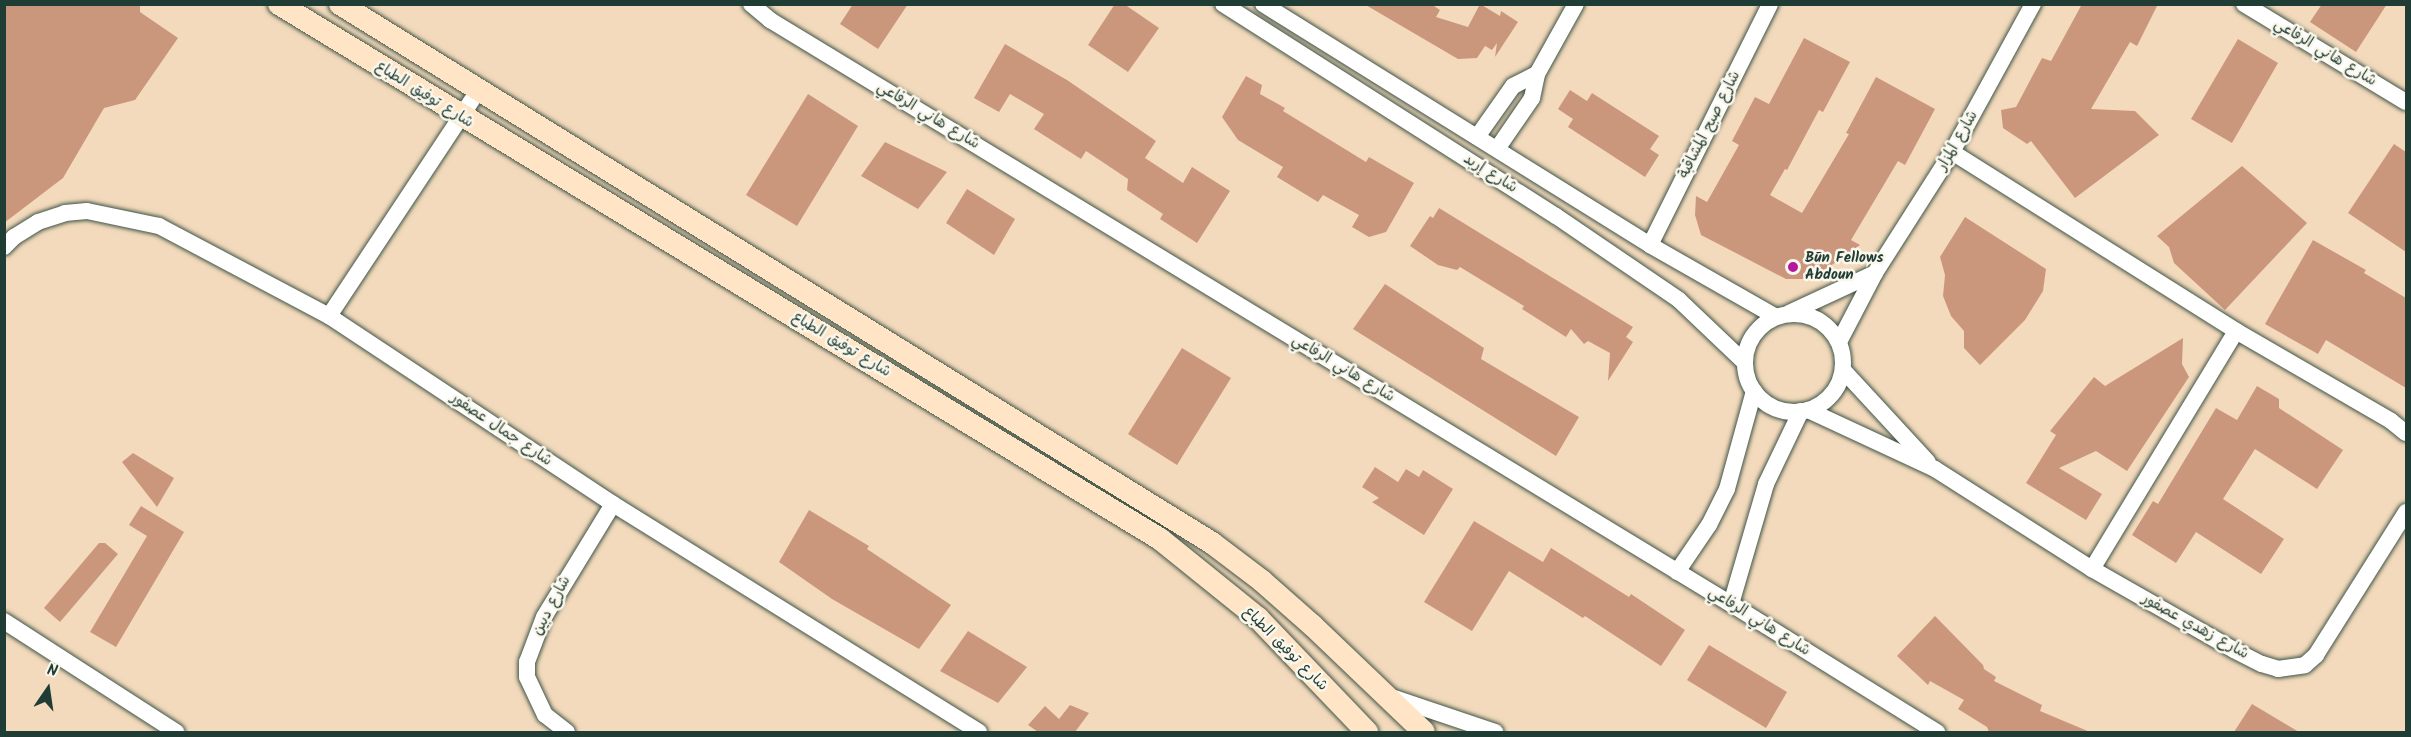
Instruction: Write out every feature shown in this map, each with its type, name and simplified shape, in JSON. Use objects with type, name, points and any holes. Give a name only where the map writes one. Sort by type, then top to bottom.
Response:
[{"type":"street","name":"شارع توفيق الطباع","points":[[279,4],[460,117],[1160,539],[1258,618],[1367,732]]},
{"type":"street","name":"شارع توفيق الطباع","points":[[340,4],[1212,543],[1269,588],[1424,732]]},
{"type":"street","name":"شارع هاني الرفاعي","points":[[751,4],[770,20],[1731,604],[1937,732]]},
{"type":"street","name":"شارع إربد","points":[[1223,4],[1556,216],[1679,300],[1744,362]]},
{"type":"street","name":"شارع إربد","points":[[1263,4],[1650,245],[1781,315]]},
{"type":"street","points":[[1497,149],[1532,98],[1537,74],[1576,4]]},
{"type":"street","name":"شارع صبح المشاقبة","points":[[1650,245],[1770,4]]},
{"type":"street","name":"شارع المزار","points":[[1839,342],[1875,273],[1952,152],[2034,4]]},
{"type":"street","name":"شارع هاني الرفاعي","points":[[2244,4],[2406,102]]},
{"type":"street","points":[[1477,137],[1513,86],[1537,74]]},
{"type":"street","points":[[329,316],[479,89]]},
{"type":"street","points":[[1952,152],[2236,331],[2391,421],[2406,433]]},
{"type":"street","name":"شارع جمال عصفور","points":[[4,247],[14,237],[38,222],[65,213],[87,211],[159,226],[329,316],[613,504],[979,732]]},
{"type":"street","points":[[1781,315],[1802,314],[1817,319],[1830,329],[1839,342],[1843,370],[1832,395],[1804,410],[1774,408],[1754,391],[1747,378],[1744,362],[1746,348],[1753,335],[1763,324],[1781,315],[1875,273]]},
{"type":"street","points":[[2092,569],[2236,331]]},
{"type":"street","name":"شارع زهدي عصفور","points":[[1843,370],[1935,469]]},
{"type":"street","points":[[1677,573],[1708,525],[1727,489],[1754,391]]},
{"type":"street","points":[[1731,604],[1766,484],[1804,410]]},
{"type":"street","name":"شارع زهدي عصفور","points":[[1804,410],[1935,469],[2092,569],[2262,664],[2278,669],[2305,665],[2316,655],[2406,512]]},
{"type":"street","name":"شارع دبين","points":[[567,732],[544,715],[527,677],[527,662],[544,617],[613,504]]},
{"type":"street","points":[[4,621],[176,732]]},
{"type":"street","points":[[1387,696],[1495,732]]},
{"type":"building","points":[[4,4],[140,4],[140,12],[178,38],[135,100],[104,108],[63,178],[4,223]]},
{"type":"building","points":[[853,4],[908,4],[878,49],[840,24]]},
{"type":"building","points":[[1115,4],[1124,4],[1159,28],[1128,72],[1088,45]]},
{"type":"building","points":[[1364,4],[1431,4],[1440,10],[1436,17],[1468,27],[1480,4],[1500,16],[1501,11],[1518,22],[1495,57],[1497,43],[1492,50],[1485,46],[1477,58],[1458,59]]},
{"type":"building","points":[[2082,4],[2158,4],[2137,46],[2130,42],[2091,109],[2135,111],[2159,135],[2075,198],[2031,141],[2027,144],[2003,128],[2001,110],[2016,107],[2042,58],[2051,61]]},
{"type":"building","points":[[2322,4],[2387,4],[2356,52],[2310,22]]},
{"type":"building","points":[[1804,38],[1850,62],[1823,112],[1819,110],[1787,170],[1785,169],[1770,195],[1802,213],[1849,134],[1846,133],[1876,77],[1935,109],[1905,165],[1898,161],[1851,240],[1860,245],[1812,279],[1786,279],[1701,235],[1695,215],[1696,196],[1707,202],[1739,145],[1732,141],[1755,97],[1769,104]]},
{"type":"building","points":[[2238,39],[2278,63],[2232,143],[2191,119]]},
{"type":"building","points":[[1005,44],[1067,80],[1156,141],[1145,158],[1183,183],[1192,167],[1230,191],[1197,243],[1160,219],[1163,214],[1127,190],[1128,179],[1086,151],[1081,159],[1034,129],[1044,114],[1010,94],[999,112],[974,98]]},
{"type":"building","points":[[1246,76],[1262,85],[1260,94],[1285,108],[1283,111],[1366,162],[1369,157],[1414,183],[1386,232],[1369,237],[1352,227],[1359,215],[1323,195],[1318,202],[1277,177],[1283,167],[1238,140],[1222,117]]},
{"type":"building","points":[[1570,90],[1587,101],[1592,93],[1659,136],[1650,149],[1659,155],[1645,177],[1568,127],[1573,119],[1558,109]]},
{"type":"building","points":[[808,94],[858,126],[797,226],[746,195]]},
{"type":"building","points":[[885,142],[947,172],[918,209],[861,176]]},
{"type":"building","points":[[2394,144],[2406,152],[2406,252],[2348,213]]},
{"type":"building","points":[[2242,166],[2307,223],[2225,310],[2174,263],[2169,247],[2157,236]]},
{"type":"building","points":[[967,189],[1015,219],[994,255],[946,223]]},
{"type":"building","points":[[1439,208],[1633,327],[1626,337],[1633,342],[1608,381],[1610,353],[1588,341],[1584,344],[1571,329],[1566,337],[1522,309],[1524,306],[1460,267],[1457,270],[1438,265],[1410,246],[1430,216],[1433,218]]},
{"type":"building","points":[[1965,217],[2046,269],[2043,291],[2025,320],[1980,365],[1964,348],[1964,331],[1951,316],[1943,296],[1945,275],[1940,257]]},
{"type":"building","points":[[2313,240],[2366,270],[2364,273],[2406,298],[2406,388],[2326,340],[2318,354],[2265,324]]},
{"type":"building","points":[[1385,284],[1484,348],[1481,359],[1579,417],[1556,456],[1353,329]]},
{"type":"building","points":[[2183,338],[2182,364],[2189,377],[2127,471],[2096,451],[2059,468],[2102,494],[2086,520],[2026,483],[2056,435],[2050,431],[2094,377],[2105,386]]},
{"type":"building","points":[[1182,348],[1231,378],[1177,465],[1128,434]]},
{"type":"building","points":[[2257,386],[2279,399],[2279,408],[2343,450],[2317,489],[2255,449],[2223,499],[2284,539],[2261,574],[2196,532],[2176,563],[2132,535],[2153,501],[2158,504],[2216,408],[2237,420]]},
{"type":"building","points":[[133,453],[174,478],[157,507],[122,462]]},
{"type":"building","points":[[1375,467],[1398,482],[1406,469],[1419,477],[1423,470],[1453,489],[1424,535],[1372,502],[1379,498],[1362,487]]},
{"type":"building","points":[[141,506],[184,532],[116,647],[90,632],[147,536],[129,525]]},
{"type":"building","points":[[809,510],[869,546],[867,549],[951,605],[919,649],[832,599],[779,562]]},
{"type":"building","points":[[1474,521],[1543,562],[1551,548],[1629,597],[1631,594],[1685,630],[1661,666],[1585,616],[1583,618],[1509,571],[1472,631],[1424,602]]},
{"type":"building","points":[[99,543],[105,543],[118,554],[60,622],[44,608]]},
{"type":"building","points":[[1935,616],[1983,665],[1984,669],[1996,677],[1994,681],[2042,705],[2040,711],[2090,732],[1989,732],[1987,727],[1958,709],[1964,700],[1930,681],[1928,685],[1897,656]]},
{"type":"building","points":[[968,631],[1027,667],[998,703],[940,671]]},
{"type":"building","points":[[1709,645],[1787,692],[1766,728],[1687,680]]},
{"type":"building","points":[[2252,704],[2299,732],[2234,732]]},
{"type":"building","points":[[1070,705],[1089,713],[1075,732],[1038,732],[1028,725],[1045,706],[1059,719]]},
{"type":"place","name":"Būn Fellows Abdoun","points":[[1793,267]]}]
